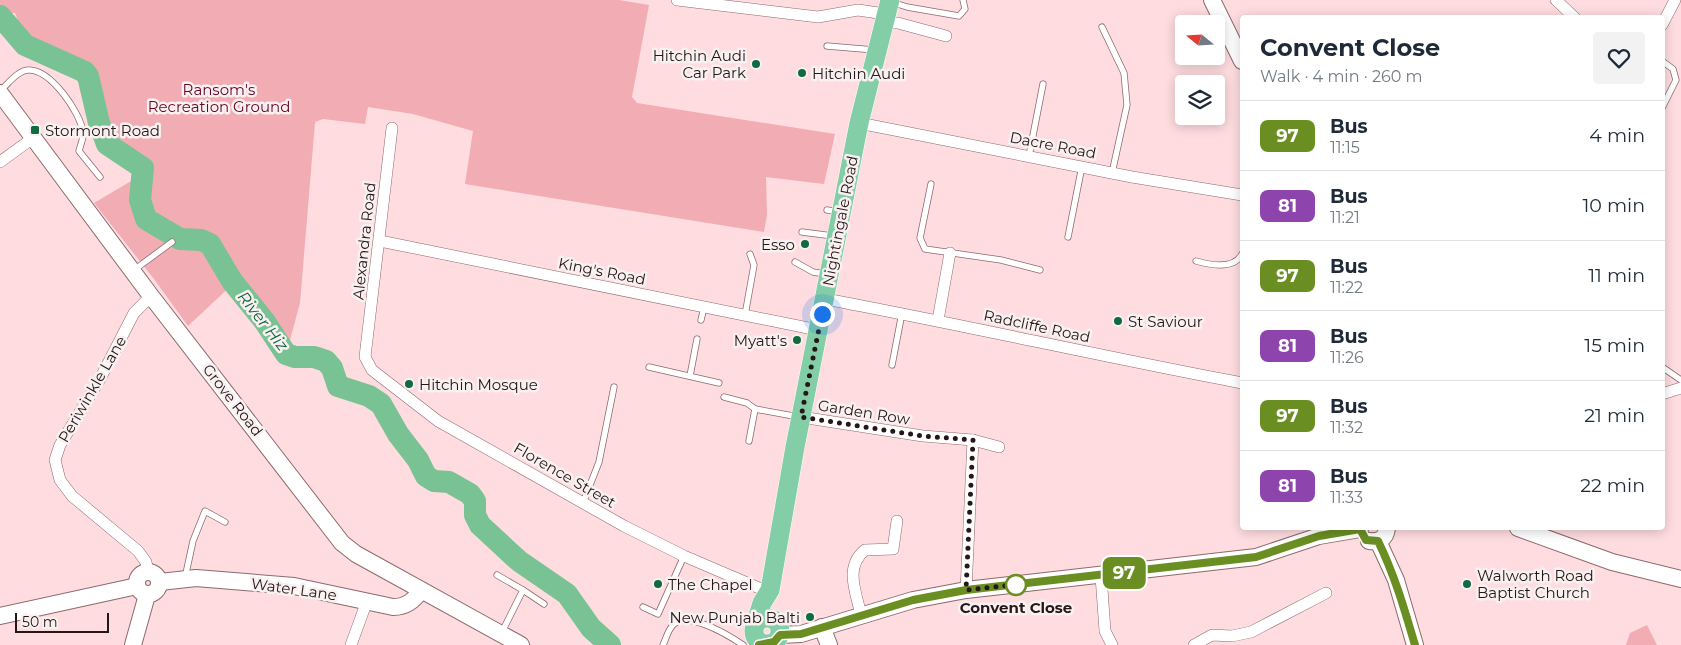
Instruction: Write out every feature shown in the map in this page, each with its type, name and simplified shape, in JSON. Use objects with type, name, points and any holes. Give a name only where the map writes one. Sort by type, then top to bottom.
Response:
[{"type":"main road","name":"Nightingale Road","points":[[760,636],[762,603],[770,590],[801,417],[838,237],[834,211],[859,123],[887,9]]},
{"type":"street","points":[[677,0],[818,17],[858,10],[887,9],[898,23],[946,36]]},
{"type":"street","points":[[1212,0],[1240,57]]},
{"type":"street","points":[[1556,0],[1572,15]]},
{"type":"street","points":[[1665,20],[1675,0]]},
{"type":"street","name":"Grove Road","points":[[0,92],[151,296],[342,543],[356,554],[521,645]]},
{"type":"street","name":"Dacre Road","points":[[859,123],[1112,173],[1240,196]]},
{"type":"street","name":"Alexandra Road","points":[[366,357],[392,128]]},
{"type":"street","points":[[0,162],[34,138]]},
{"type":"street","name":"King's Road","points":[[380,241],[818,330]]},
{"type":"street","points":[[938,320],[947,280],[950,253]]},
{"type":"street","name":"Periwinkle Lane","points":[[151,296],[134,313],[104,373],[60,445],[55,460],[60,480],[72,496],[138,551],[154,577]]},
{"type":"street","name":"Radcliffe Road","points":[[825,299],[938,320],[1155,367],[1240,383]]},
{"type":"street","name":"Florence Street","points":[[366,357],[372,370],[421,410],[583,503],[684,556],[759,588],[770,590]]},
{"type":"street","points":[[1665,393],[1681,388]]},
{"type":"street","name":"Garden Row","points":[[801,417],[973,440],[999,447]]},
{"type":"street","points":[[966,590],[973,440]]},
{"type":"street","points":[[861,615],[852,577],[853,565],[865,550],[893,550],[897,521]]},
{"type":"street","points":[[760,636],[793,635],[913,600],[966,590],[1256,557],[1319,536],[1350,530]]},
{"type":"street","points":[[1361,530],[1366,540],[1378,541],[1386,535],[1387,530]]},
{"type":"street","points":[[1524,530],[1612,562],[1681,579]]},
{"type":"street","points":[[1378,541],[1396,580],[1415,645]]},
{"type":"street","points":[[1101,576],[1105,631],[1112,645]]},
{"type":"street","points":[[0,616],[142,590],[154,594],[159,589],[154,577]]},
{"type":"street","name":"Water Lane","points":[[154,577],[294,586],[386,606],[403,607],[421,591]]},
{"type":"street","points":[[133,645],[142,590]]},
{"type":"street","points":[[1194,645],[1212,636],[1232,636],[1251,632],[1326,594]]},
{"type":"street","points":[[352,645],[367,601]]},
{"type":"street","points":[[822,627],[829,645]]},
{"type":"lane","points":[[887,9],[907,7],[959,16],[965,9],[964,0]]},
{"type":"lane","points":[[1102,27],[1118,55],[1124,73],[1127,106],[1112,173]]},
{"type":"lane","points":[[827,46],[876,50]]},
{"type":"lane","points":[[1665,63],[1673,69],[1676,80],[1665,102]]},
{"type":"lane","points":[[0,92],[21,72],[29,70],[47,78],[64,95],[76,111],[83,133],[78,151],[100,177]]},
{"type":"lane","points":[[1029,156],[1044,84]]},
{"type":"lane","points":[[1068,237],[1082,166]]},
{"type":"lane","points":[[931,184],[921,243],[928,251],[1001,260],[1040,270]]},
{"type":"lane","points":[[802,232],[838,237]]},
{"type":"lane","points":[[133,271],[172,242]]},
{"type":"lane","points":[[745,315],[754,265],[750,254]]},
{"type":"lane","points":[[1196,262],[1222,265],[1234,263],[1240,256]]},
{"type":"lane","points":[[796,262],[812,272],[830,275]]},
{"type":"lane","points":[[701,320],[704,307]]},
{"type":"lane","points":[[892,365],[902,313]]},
{"type":"lane","points":[[690,376],[697,339]]},
{"type":"lane","points":[[649,367],[719,383]]},
{"type":"lane","points":[[1665,369],[1681,380]]},
{"type":"lane","points":[[583,503],[599,462],[614,388]]},
{"type":"lane","points":[[724,397],[747,403],[755,409],[801,417]]},
{"type":"lane","points":[[748,441],[755,409]]},
{"type":"lane","points":[[185,578],[192,541],[205,512],[224,522]]},
{"type":"lane","points":[[642,607],[658,614],[684,556]]},
{"type":"lane","points":[[497,575],[544,604]]},
{"type":"lane","points":[[501,634],[523,590]]},
{"type":"lane","points":[[663,645],[671,627],[679,621],[700,622],[760,636]]},
{"type":"green space","name":"Ransom's Recreation Ground","points":[[0,0],[619,0],[649,5],[632,97],[637,103],[835,134],[824,184],[766,177],[767,215],[764,232],[465,184],[473,131],[413,114],[368,107],[365,124],[323,119],[315,122],[300,303],[287,351],[262,314],[235,282],[188,326],[154,279],[94,203],[148,171],[146,165],[113,146],[106,139],[97,105],[69,71],[38,60],[21,30],[15,13],[0,13]]},
{"type":"green space","points":[[1647,625],[1657,645],[1626,645],[1630,633]]},
{"type":"waterway","name":"River Hiz","points":[[0,16],[25,45],[85,72],[88,76],[99,123],[107,144],[143,168],[140,200],[146,219],[180,239],[201,240],[210,244],[232,281],[265,322],[286,354],[295,357],[314,357],[326,361],[332,368],[338,386],[369,396],[381,404],[398,434],[418,460],[426,476],[434,481],[449,482],[470,494],[475,501],[475,515],[480,525],[519,561],[567,594],[591,628],[610,645]]},
{"type":"bus line","name":"97","points":[[759,645],[771,644],[780,635],[801,634],[913,600],[966,590],[1256,557],[1319,536],[1354,530]]},
{"type":"bus line","name":"97","points":[[1360,530],[1366,540],[1378,541],[1390,566],[1415,645]]},
{"type":"place","name":"Hitchin Audi Car Park","points":[[756,64]]},
{"type":"place","name":"Hitchin Audi","points":[[802,73]]},
{"type":"place","name":"Stormont Road","points":[[35,130]]},
{"type":"place","name":"Esso","points":[[805,244]]},
{"type":"place","name":"St Saviour","points":[[1118,321]]},
{"type":"place","name":"Myatt's","points":[[797,340]]},
{"type":"place","name":"Hitchin Mosque","points":[[409,384]]},
{"type":"place","name":"The Chapel","points":[[658,584]]},
{"type":"place","name":"Walworth Road Baptist Church","points":[[1467,584]]},
{"type":"place","name":"Convent Close","points":[[1016,585]]},
{"type":"place","name":"New Punjab Balti","points":[[810,617]]},
{"type":"route","points":[[822,314],[801,417],[923,436],[973,440],[966,590],[1022,584],[1016,585]]}]
